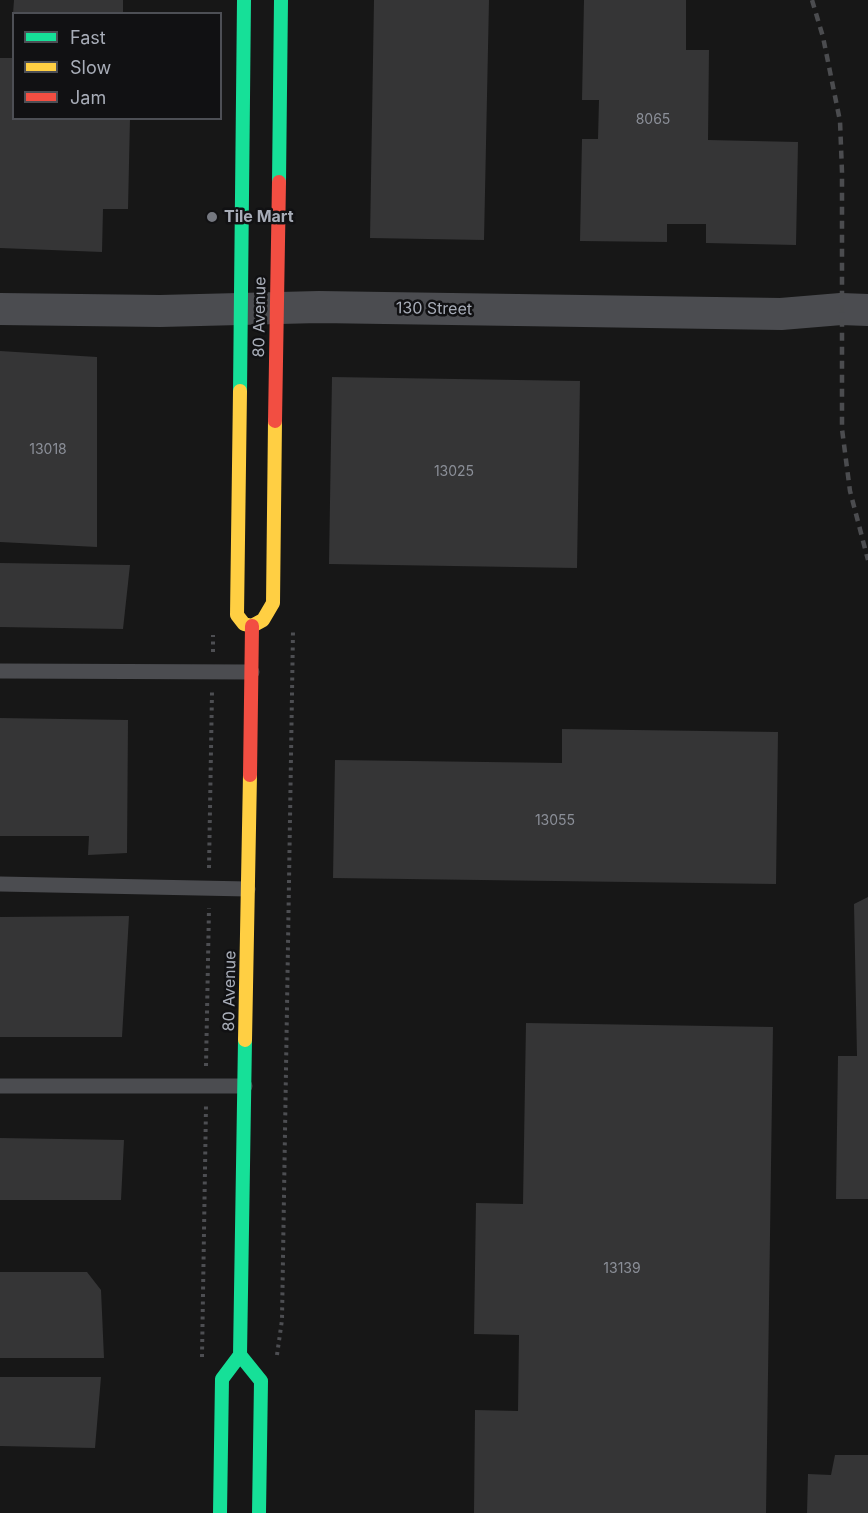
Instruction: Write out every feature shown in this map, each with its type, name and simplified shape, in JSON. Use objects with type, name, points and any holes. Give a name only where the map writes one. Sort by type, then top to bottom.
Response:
[{"type":"main road","name":"80 Avenue","points":[[244,0],[237,615],[244,624],[252,626],[263,620],[273,603],[281,0]]},
{"type":"main road","name":"80 Avenue","points":[[240,1355],[252,626]]},
{"type":"main road","points":[[220,1513],[222,1379],[240,1355],[261,1381],[259,1513]]},
{"type":"street","name":"130 Street","points":[[0,309],[160,311],[277,307],[781,314],[842,309],[868,310]]},
{"type":"lane","points":[[0,671],[252,672]]},
{"type":"lane","points":[[0,884],[248,889]]},
{"type":"lane","points":[[0,1086],[245,1086]]},
{"type":"path","points":[[261,1381],[275,1366],[282,1320],[293,623]]},
{"type":"path","points":[[202,1358],[213,627]]},
{"type":"building","points":[[14,0],[123,0],[123,12],[13,12]]},
{"type":"building","points":[[374,0],[489,0],[484,240],[370,238]]},
{"type":"building","points":[[584,0],[686,0],[686,50],[709,50],[708,140],[798,142],[796,245],[706,243],[706,224],[667,224],[667,242],[580,241],[582,139],[598,139],[599,100],[582,100]]},
{"type":"building","points":[[0,58],[12,58],[12,120],[130,120],[128,209],[103,209],[102,252],[0,248]]},
{"type":"building","points":[[0,351],[97,357],[97,547],[0,542]]},
{"type":"building","points":[[332,377],[580,381],[577,568],[329,564]]},
{"type":"building","points":[[0,563],[130,565],[123,629],[0,627]]},
{"type":"building","points":[[0,718],[128,720],[127,853],[88,855],[89,836],[0,836]]},
{"type":"building","points":[[562,729],[778,732],[776,884],[333,878],[335,760],[562,763]]},
{"type":"building","points":[[868,897],[868,1199],[836,1199],[838,1056],[857,1056],[854,904]]},
{"type":"building","points":[[129,916],[122,1037],[0,1037],[0,917]]},
{"type":"building","points":[[526,1023],[773,1027],[766,1513],[474,1513],[475,1410],[518,1411],[519,1335],[474,1334],[476,1203],[523,1204]]},
{"type":"building","points":[[0,1138],[124,1140],[121,1200],[0,1200]]},
{"type":"building","points":[[0,1272],[87,1272],[101,1290],[104,1358],[0,1358]]},
{"type":"building","points":[[0,1377],[101,1377],[95,1448],[0,1446]]},
{"type":"building","points":[[835,1455],[868,1455],[868,1513],[807,1513],[808,1474],[831,1475]]},
{"type":"railway","points":[[812,0],[823,37],[840,121],[842,429],[850,491],[868,560]]},
{"type":"traffic: fast","points":[[240,391],[244,0]]},
{"type":"traffic: fast","points":[[279,182],[281,0]]},
{"type":"traffic: fast","points":[[220,1513],[222,1379],[240,1355],[245,1040]]},
{"type":"traffic: fast","points":[[240,1355],[261,1381],[259,1513]]},
{"type":"traffic: slow","points":[[240,391],[237,615],[244,624],[252,626],[263,620],[273,603],[275,421]]},
{"type":"traffic: slow","points":[[245,1040],[250,775]]},
{"type":"traffic: jam","points":[[275,421],[279,182]]},
{"type":"traffic: jam","points":[[250,775],[252,626]]},
{"type":"place","name":"Tile Mart","points":[[212,217]]}]
